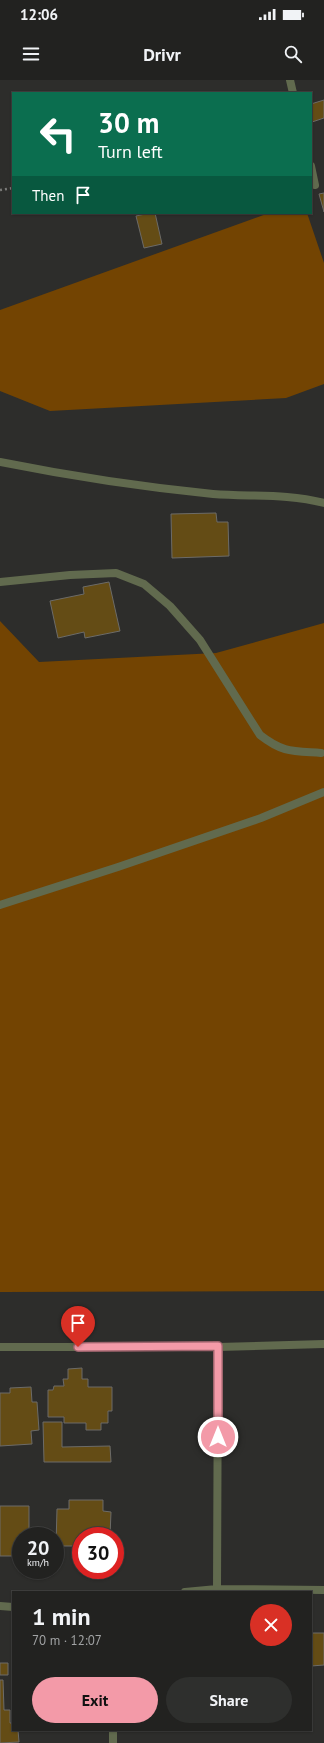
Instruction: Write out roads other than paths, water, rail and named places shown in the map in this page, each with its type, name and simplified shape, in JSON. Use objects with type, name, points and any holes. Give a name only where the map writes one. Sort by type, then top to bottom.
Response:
[{"type":"street","points":[[290,80],[293,92]]},
{"type":"street","points":[[312,171],[315,185]]},
{"type":"street","points":[[0,462],[122,483],[214,494],[300,498],[324,503]]},
{"type":"street","points":[[0,582],[70,575],[116,573],[144,584],[170,606],[200,640],[260,735],[274,746],[289,751],[321,753]]},
{"type":"street","points":[[0,906],[118,868],[231,828],[324,792]]},
{"type":"street","points":[[0,1347],[324,1344]]},
{"type":"street","points":[[217,1589],[218,1346]]},
{"type":"street","points":[[196,1591],[217,1589],[324,1590]]},
{"type":"street","points":[[0,1606],[12,1607]]},
{"type":"street","points":[[113,1731],[113,1743]]}]
